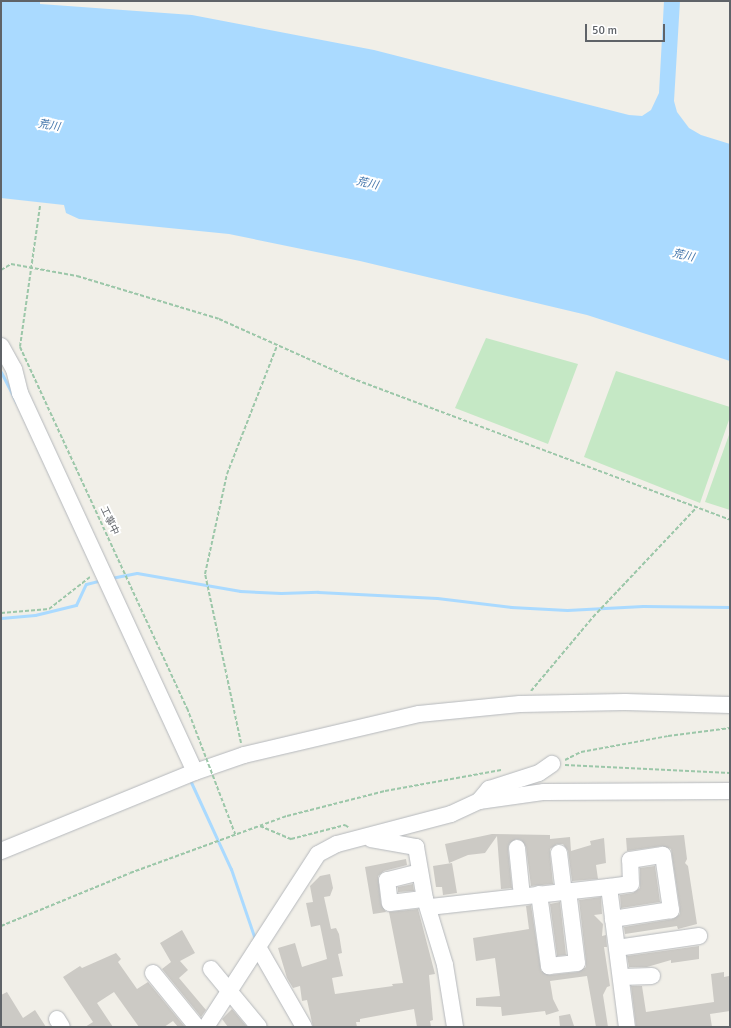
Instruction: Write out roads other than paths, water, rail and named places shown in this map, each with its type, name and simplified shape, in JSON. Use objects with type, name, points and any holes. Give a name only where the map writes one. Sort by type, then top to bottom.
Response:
[{"type":"street","points":[[1,346],[14,369],[20,393],[101,578],[192,774]]},
{"type":"street","points":[[1,851],[192,774],[244,755],[419,714],[520,704],[632,702],[730,705]]},
{"type":"street","points":[[479,801],[489,789],[539,773],[552,764]]},
{"type":"street","points":[[206,1027],[318,854],[337,844],[451,814],[479,801],[544,792],[730,791]]},
{"type":"street","points":[[364,838],[416,847],[420,872],[445,965],[455,1027]]},
{"type":"street","points":[[517,848],[522,896]]},
{"type":"street","points":[[539,894],[549,966],[577,962],[559,853]]},
{"type":"street","points":[[420,872],[387,880],[390,903],[428,903],[522,896],[632,884],[630,860],[663,854],[671,910],[613,919]]},
{"type":"street","points":[[609,887],[627,1027]]},
{"type":"street","points":[[617,948],[699,936]]},
{"type":"street","points":[[258,947],[304,1027]]},
{"type":"street","points":[[211,969],[230,990],[259,1027]]},
{"type":"street","points":[[154,973],[197,1027]]},
{"type":"street","points":[[621,977],[652,976]]},
{"type":"water","name":"荒川","points":[[1,1],[40,1],[40,4],[192,15],[374,50],[629,115],[642,116],[651,110],[659,93],[664,1],[680,1],[674,101],[677,112],[689,128],[701,135],[730,144],[730,361],[587,315],[360,261],[229,234],[79,219],[66,213],[64,205],[1,198]]},
{"type":"waterway","points":[[1,372],[16,402]]},
{"type":"waterway","points":[[111,578],[137,573],[240,591],[281,593],[318,592],[437,598],[511,607],[567,610],[643,606],[730,607]]},
{"type":"waterway","points":[[1,618],[35,615],[76,605],[86,584],[102,580]]},
{"type":"waterway","points":[[190,780],[231,869],[255,939]]}]
